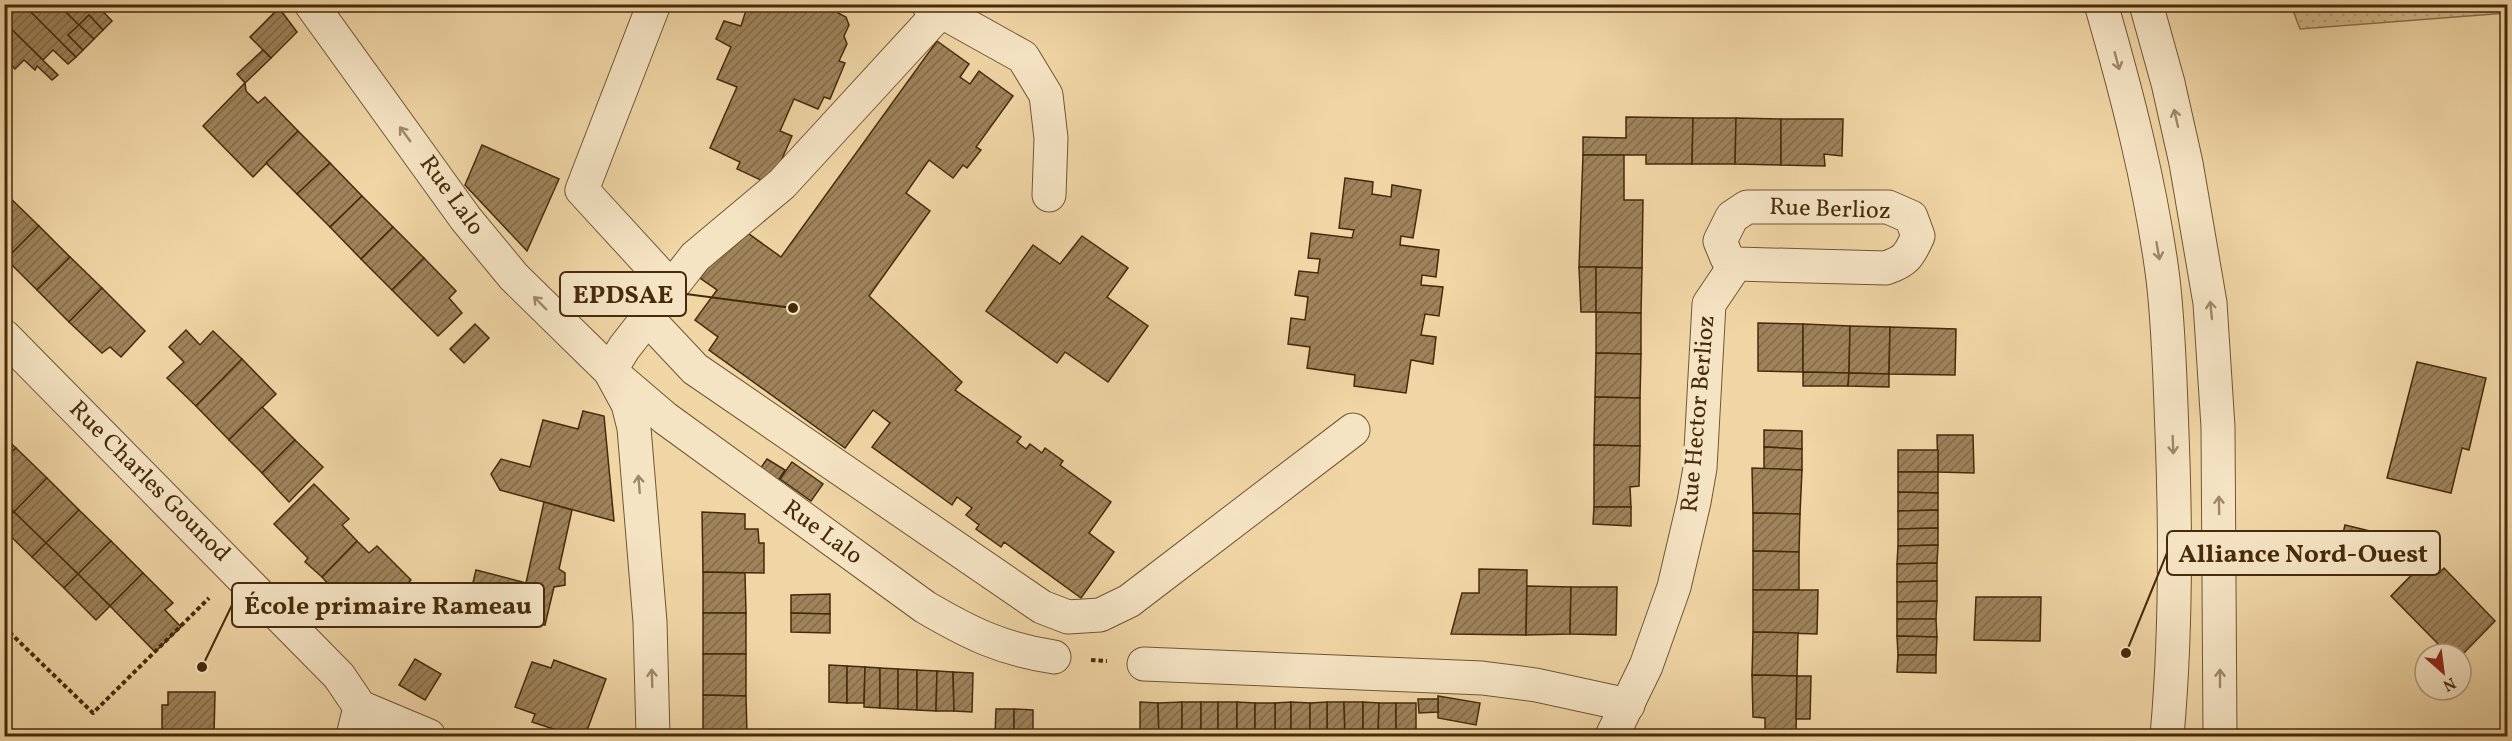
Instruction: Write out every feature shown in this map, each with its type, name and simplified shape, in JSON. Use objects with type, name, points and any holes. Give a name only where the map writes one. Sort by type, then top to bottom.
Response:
[{"type":"street","name":"Rue Lalo","points":[[311,4],[472,227],[514,277],[610,371],[665,418],[926,607],[994,644],[1054,657]]},
{"type":"street","points":[[654,4],[582,190],[671,287]]},
{"type":"street","points":[[2101,4],[2136,134],[2163,278],[2169,348],[2176,524],[2173,653],[2167,735]]},
{"type":"street","points":[[2146,4],[2168,83],[2186,163],[2210,303],[2218,427],[2220,736]]},
{"type":"street","points":[[610,371],[695,256],[782,184],[934,8],[1023,57],[1046,95],[1051,138],[1049,195]]},
{"type":"street","name":"Rue Berlioz","points":[[1747,207],[1888,207],[1911,217],[1918,236],[1911,252],[1902,262],[1886,268],[1736,264],[1727,258],[1720,241],[1732,218],[1747,207]]},
{"type":"street","name":"Rue Hector Berlioz","points":[[1612,736],[1660,632],[1685,546],[1700,468],[1709,304],[1736,264]]},
{"type":"street","points":[[647,318],[696,369],[1042,607],[1068,617],[1100,615],[1129,601],[1353,430]]},
{"type":"street","name":"Rue Charles Gounod","points":[[4,336],[339,676],[356,722],[429,736]]},
{"type":"street","name":"Rue Lalo","points":[[610,371],[628,404],[634,428],[650,622],[653,736]]},
{"type":"street","points":[[1144,664],[1482,678],[1536,685],[1628,705]]},
{"type":"path","points":[[4,627],[93,713],[236,570]]},
{"type":"path","points":[[1054,657],[1144,664]]},
{"type":"shaded area","points":[[2507,4],[2507,13],[2300,29],[2291,5]]},
{"type":"building","points":[[10,4],[23,4],[76,57],[68,64],[53,50],[43,60],[4,22],[4,10]]},
{"type":"building","points":[[23,4],[58,4],[79,25],[68,35],[83,50],[76,57]]},
{"type":"building","points":[[58,4],[96,4],[112,21],[103,30],[89,15],[79,25]]},
{"type":"building","points":[[748,4],[833,4],[840,8],[838,13],[846,17],[849,25],[844,36],[847,44],[839,61],[845,63],[830,99],[824,97],[818,109],[794,99],[780,131],[792,136],[774,177],[765,182],[737,169],[740,162],[710,148],[737,87],[717,79],[731,47],[716,39],[724,21],[741,26]]},
{"type":"building","points":[[279,8],[297,32],[271,58],[250,37]]},
{"type":"building","points":[[89,15],[103,30],[94,39],[79,25]]},
{"type":"building","points":[[4,22],[58,75],[52,80],[37,66],[35,70],[24,60],[15,69],[4,58]]},
{"type":"building","points":[[79,25],[94,39],[83,50],[68,35]]},
{"type":"building","points":[[937,41],[969,64],[960,77],[970,84],[979,71],[1013,96],[976,147],[981,150],[967,168],[963,165],[953,178],[929,160],[906,193],[930,211],[869,296],[962,382],[955,390],[1021,437],[1017,442],[1026,449],[1030,444],[1042,453],[1045,448],[1063,461],[1060,465],[1111,502],[1089,533],[1114,552],[1081,598],[1004,542],[1001,547],[976,529],[979,525],[966,515],[972,508],[957,497],[952,505],[872,447],[890,423],[873,410],[845,448],[709,350],[718,337],[695,320],[717,290],[700,278],[738,226],[781,257]]},
{"type":"building","points":[[263,50],[271,58],[245,83],[237,74]]},
{"type":"building","points":[[245,83],[246,91],[258,103],[265,97],[298,131],[253,177],[203,126]]},
{"type":"building","points":[[1626,117],[1693,118],[1692,164],[1646,164],[1646,155],[1583,155],[1583,137],[1626,138]]},
{"type":"building","points":[[1693,118],[1736,118],[1735,164],[1692,164]]},
{"type":"building","points":[[1736,118],[1781,119],[1781,165],[1735,164]]},
{"type":"building","points":[[1781,119],[1843,119],[1842,156],[1824,154],[1825,166],[1781,165]]},
{"type":"building","points":[[298,131],[330,163],[297,194],[266,163]]},
{"type":"building","points":[[482,145],[559,179],[527,251],[465,185]]},
{"type":"building","points":[[1583,155],[1624,155],[1624,200],[1643,200],[1642,268],[1579,267]]},
{"type":"building","points":[[330,163],[362,196],[330,227],[297,194]]},
{"type":"building","points":[[1345,178],[1373,182],[1372,194],[1391,197],[1392,185],[1421,190],[1413,238],[1401,236],[1400,245],[1439,250],[1436,277],[1422,275],[1421,285],[1443,287],[1439,316],[1425,314],[1421,335],[1436,337],[1433,364],[1411,360],[1406,393],[1354,386],[1355,375],[1307,368],[1310,347],[1288,344],[1291,318],[1305,320],[1308,297],[1295,295],[1299,271],[1318,273],[1320,259],[1308,258],[1311,233],[1352,238],[1354,230],[1339,228]]},
{"type":"building","points":[[7,195],[39,226],[6,259],[4,198]]},
{"type":"building","points":[[362,196],[393,227],[361,259],[330,227]]},
{"type":"building","points":[[39,226],[70,257],[37,290],[6,259]]},
{"type":"building","points":[[393,227],[424,258],[392,290],[361,259]]},
{"type":"building","points":[[1082,236],[1128,268],[1107,297],[1148,326],[1108,382],[1065,352],[1057,363],[986,311],[1033,245],[1060,264]]},
{"type":"building","points":[[70,257],[102,288],[69,322],[37,290]]},
{"type":"building","points":[[424,258],[456,291],[449,298],[462,313],[438,336],[392,290]]},
{"type":"building","points":[[1579,267],[1596,267],[1596,312],[1581,312]]},
{"type":"building","points":[[1596,267],[1642,268],[1641,313],[1596,312]]},
{"type":"building","points":[[102,288],[145,331],[121,357],[110,347],[102,353],[69,322]]},
{"type":"building","points":[[1596,312],[1641,313],[1641,354],[1596,353]]},
{"type":"building","points":[[1758,323],[1803,324],[1803,372],[1758,371]]},
{"type":"building","points":[[475,324],[489,338],[464,363],[450,349]]},
{"type":"building","points":[[1803,324],[1850,326],[1849,373],[1803,372]]},
{"type":"building","points":[[1850,326],[1890,327],[1889,374],[1849,373]]},
{"type":"building","points":[[1890,327],[1956,329],[1955,375],[1889,374]]},
{"type":"building","points":[[186,330],[200,345],[213,331],[242,359],[196,406],[167,378],[184,362],[169,347]]},
{"type":"building","points":[[1596,353],[1641,354],[1640,398],[1595,397]]},
{"type":"building","points":[[242,359],[276,394],[229,440],[196,406]]},
{"type":"building","points":[[2417,362],[2486,378],[2469,450],[2462,448],[2451,493],[2387,478]]},
{"type":"building","points":[[1803,372],[1849,373],[1848,386],[1803,386]]},
{"type":"building","points":[[1849,373],[1889,374],[1889,387],[1848,386]]},
{"type":"building","points":[[1595,397],[1640,398],[1640,446],[1594,445]]},
{"type":"building","points":[[262,407],[295,440],[262,473],[229,440]]},
{"type":"building","points":[[583,411],[604,416],[614,521],[500,490],[491,474],[501,459],[530,467],[543,420],[578,429]]},
{"type":"building","points":[[1764,430],[1802,431],[1802,449],[1764,447]]},
{"type":"building","points":[[1937,435],[1973,435],[1974,473],[1938,472]]},
{"type":"building","points":[[4,437],[16,448],[4,460]]},
{"type":"building","points":[[295,440],[323,467],[289,502],[262,473]]},
{"type":"building","points":[[1594,445],[1640,446],[1639,486],[1630,487],[1631,507],[1594,507]]},
{"type":"building","points":[[1764,447],[1802,449],[1802,470],[1764,469]]},
{"type":"building","points":[[16,448],[47,478],[14,512],[4,503],[4,460]]},
{"type":"building","points":[[1898,450],[1938,450],[1938,472],[1898,472]]},
{"type":"building","points":[[767,459],[785,470],[777,482],[760,469]]},
{"type":"building","points":[[792,462],[823,484],[811,501],[780,479]]},
{"type":"building","points":[[1752,468],[1802,470],[1800,514],[1753,513]]},
{"type":"building","points":[[1898,472],[1938,472],[1938,493],[1898,492]]},
{"type":"building","points":[[47,478],[79,510],[46,543],[14,512]]},
{"type":"building","points":[[314,484],[349,519],[342,525],[357,541],[322,577],[305,562],[308,558],[274,524]]},
{"type":"building","points":[[1898,492],[1938,493],[1938,510],[1898,511]]},
{"type":"building","points":[[544,502],[572,510],[559,569],[565,573],[565,585],[554,587],[545,625],[518,618],[517,625],[466,612],[476,570],[526,583]]},
{"type":"building","points":[[4,503],[14,512],[4,521]]},
{"type":"building","points":[[1594,507],[1631,507],[1631,526],[1593,524]]},
{"type":"building","points":[[79,510],[111,541],[78,574],[46,543]]},
{"type":"building","points":[[1938,510],[1938,528],[1898,529],[1898,511]]},
{"type":"building","points":[[14,512],[46,543],[32,557],[4,530],[4,521]]},
{"type":"building","points":[[702,512],[745,514],[745,529],[758,529],[759,543],[764,543],[764,573],[703,572]]},
{"type":"building","points":[[1753,513],[1800,514],[1799,552],[1753,551]]},
{"type":"building","points":[[2345,525],[2420,543],[2416,560],[2341,542]]},
{"type":"building","points":[[1938,528],[1938,545],[1898,546],[1898,529]]},
{"type":"building","points":[[111,541],[143,573],[110,606],[78,574]]},
{"type":"building","points":[[357,541],[369,553],[377,546],[411,580],[373,619],[339,586],[335,591],[322,577]]},
{"type":"building","points":[[46,543],[78,574],[64,588],[32,557]]},
{"type":"building","points":[[1938,545],[1937,563],[1897,564],[1898,546]]},
{"type":"building","points":[[1753,551],[1799,552],[1799,590],[1753,590]]},
{"type":"building","points":[[2426,560],[2439,573],[2444,568],[2495,621],[2473,644],[2436,642],[2391,596]]},
{"type":"building","points":[[1937,563],[1937,581],[1897,582],[1897,564]]},
{"type":"building","points":[[1479,569],[1527,570],[1526,635],[1451,634],[1462,593],[1479,593]]},
{"type":"building","points":[[703,572],[745,573],[746,613],[703,613]]},
{"type":"building","points":[[143,573],[173,603],[165,610],[181,627],[155,652],[110,606]]},
{"type":"building","points":[[78,574],[110,606],[96,620],[64,588]]},
{"type":"building","points":[[1937,581],[1937,601],[1897,602],[1897,582]]},
{"type":"building","points":[[1527,586],[1571,587],[1570,634],[1526,635]]},
{"type":"building","points":[[1571,587],[1617,587],[1616,635],[1570,634]]},
{"type":"building","points":[[1753,590],[1818,590],[1817,634],[1753,632]]},
{"type":"building","points":[[830,594],[830,614],[791,613],[791,595]]},
{"type":"building","points":[[1976,597],[2041,597],[2040,641],[1974,640]]},
{"type":"building","points":[[1937,601],[1936,619],[1897,619],[1897,602]]},
{"type":"building","points":[[703,613],[746,613],[746,654],[703,654]]},
{"type":"building","points":[[791,613],[830,614],[830,633],[791,632]]},
{"type":"building","points":[[1897,619],[1936,619],[1937,637],[1897,636]]},
{"type":"building","points":[[1753,632],[1798,633],[1797,676],[1752,675]]},
{"type":"building","points":[[1897,636],[1937,637],[1936,655],[1898,655]]},
{"type":"building","points":[[703,654],[746,654],[746,696],[703,695]]},
{"type":"building","points":[[1898,655],[1936,655],[1936,673],[1897,672]]},
{"type":"building","points":[[415,659],[441,674],[425,700],[399,685]]},
{"type":"building","points":[[554,660],[606,679],[585,736],[575,736],[532,722],[535,714],[515,707],[532,662],[551,668]]},
{"type":"building","points":[[829,665],[847,666],[847,703],[829,702]]},
{"type":"building","points":[[847,666],[865,667],[864,703],[847,703]]},
{"type":"building","points":[[865,667],[880,668],[880,708],[864,707]]},
{"type":"building","points":[[880,668],[898,669],[898,709],[880,708]]},
{"type":"building","points":[[898,669],[917,670],[917,710],[898,709]]},
{"type":"building","points":[[917,670],[937,671],[936,711],[917,710]]},
{"type":"building","points":[[937,671],[953,672],[954,711],[936,711]]},
{"type":"building","points":[[953,672],[973,673],[972,712],[954,711]]},
{"type":"building","points":[[1752,675],[1797,676],[1796,736],[1765,736],[1765,718],[1753,717]]},
{"type":"building","points":[[1797,676],[1811,676],[1810,719],[1796,719]]},
{"type":"building","points":[[168,692],[215,692],[214,736],[162,736],[162,705],[168,705]]},
{"type":"building","points":[[703,695],[746,696],[747,735],[703,735]]},
{"type":"building","points":[[1438,696],[1480,703],[1476,725],[1438,718]]},
{"type":"building","points":[[1418,699],[1438,699],[1438,712],[1419,713]]},
{"type":"building","points":[[1140,702],[1158,703],[1159,736],[1140,736]]},
{"type":"building","points":[[1182,702],[1182,736],[1159,736],[1158,703]]},
{"type":"building","points":[[1182,702],[1201,702],[1201,736],[1182,736]]},
{"type":"building","points":[[1201,702],[1218,702],[1218,736],[1201,736]]},
{"type":"building","points":[[1218,702],[1237,702],[1237,736],[1218,736]]},
{"type":"building","points":[[1237,702],[1255,703],[1255,736],[1237,736]]},
{"type":"building","points":[[1291,702],[1291,736],[1275,736],[1275,703]]},
{"type":"building","points":[[1291,702],[1310,703],[1310,736],[1291,736]]},
{"type":"building","points":[[1327,702],[1344,702],[1345,736],[1327,736]]},
{"type":"building","points":[[1327,702],[1327,736],[1310,736],[1310,703]]},
{"type":"building","points":[[1344,702],[1363,702],[1363,736],[1345,736]]},
{"type":"building","points":[[1363,702],[1379,703],[1378,736],[1363,736]]},
{"type":"building","points":[[1255,703],[1275,703],[1275,736],[1255,736]]},
{"type":"building","points":[[1379,703],[1396,703],[1396,736],[1378,736]]},
{"type":"building","points":[[1396,703],[1416,703],[1416,736],[1396,736]]},
{"type":"building","points":[[996,709],[1014,709],[1014,736],[995,736]]},
{"type":"building","points":[[1014,709],[1033,710],[1033,736],[1014,736]]},
{"type":"building","points":[[747,735],[747,736],[703,736]]},
{"type":"place","name":"EPDSAE","points":[[793,308]]},
{"type":"place","name":"Alliance Nord-Ouest","points":[[2126,653]]},
{"type":"place","name":"École primaire Rameau","points":[[202,667]]}]
